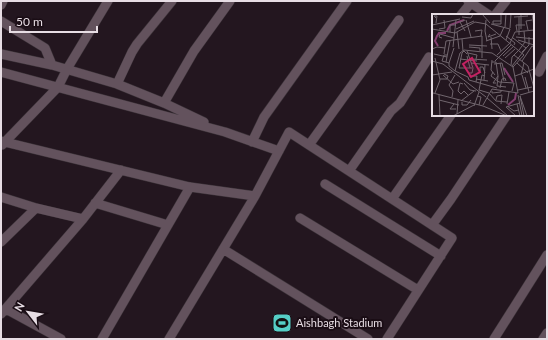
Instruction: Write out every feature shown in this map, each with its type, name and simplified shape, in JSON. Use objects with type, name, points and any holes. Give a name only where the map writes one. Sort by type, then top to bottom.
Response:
[{"type":"street","points":[[1,5],[4,1]]},
{"type":"street","points":[[2,143],[58,87],[108,1]]},
{"type":"street","points":[[117,84],[137,44],[172,1]]},
{"type":"street","points":[[164,103],[194,51],[230,1]]},
{"type":"street","points":[[252,142],[264,117],[347,1]]},
{"type":"street","points":[[496,14],[506,1]]},
{"type":"street","points":[[462,14],[470,2],[488,14]]},
{"type":"street","points":[[309,145],[399,20]]},
{"type":"street","points":[[1,21],[45,48],[52,65]]},
{"type":"street","points":[[1,54],[52,65],[117,84],[164,103],[225,132],[279,151]]},
{"type":"street","points":[[539,72],[547,56]]},
{"type":"street","points":[[349,171],[391,111],[400,103],[429,57]]},
{"type":"street","points":[[1,72],[225,132]]},
{"type":"street","points":[[392,199],[450,116]]},
{"type":"street","points":[[432,225],[506,116]]},
{"type":"street","points":[[169,339],[255,196],[289,132],[452,238],[387,339]]},
{"type":"street","points":[[2,143],[190,187],[255,196]]},
{"type":"street","points":[[61,339],[4,311],[83,219],[121,170]]},
{"type":"street","points":[[325,184],[441,256]]},
{"type":"street","points":[[102,339],[190,187]]},
{"type":"street","points":[[1,197],[36,208],[83,219]]},
{"type":"street","points":[[95,204],[168,225]]},
{"type":"street","points":[[1,242],[36,208]]},
{"type":"street","points":[[300,218],[418,290]]},
{"type":"street","points":[[223,249],[368,339]]},
{"type":"street","points":[[494,339],[547,255]]},
{"type":"street","points":[[543,339],[547,333]]},
{"type":"place","name":"Aishbagh Stadium","points":[[282,323]]}]
